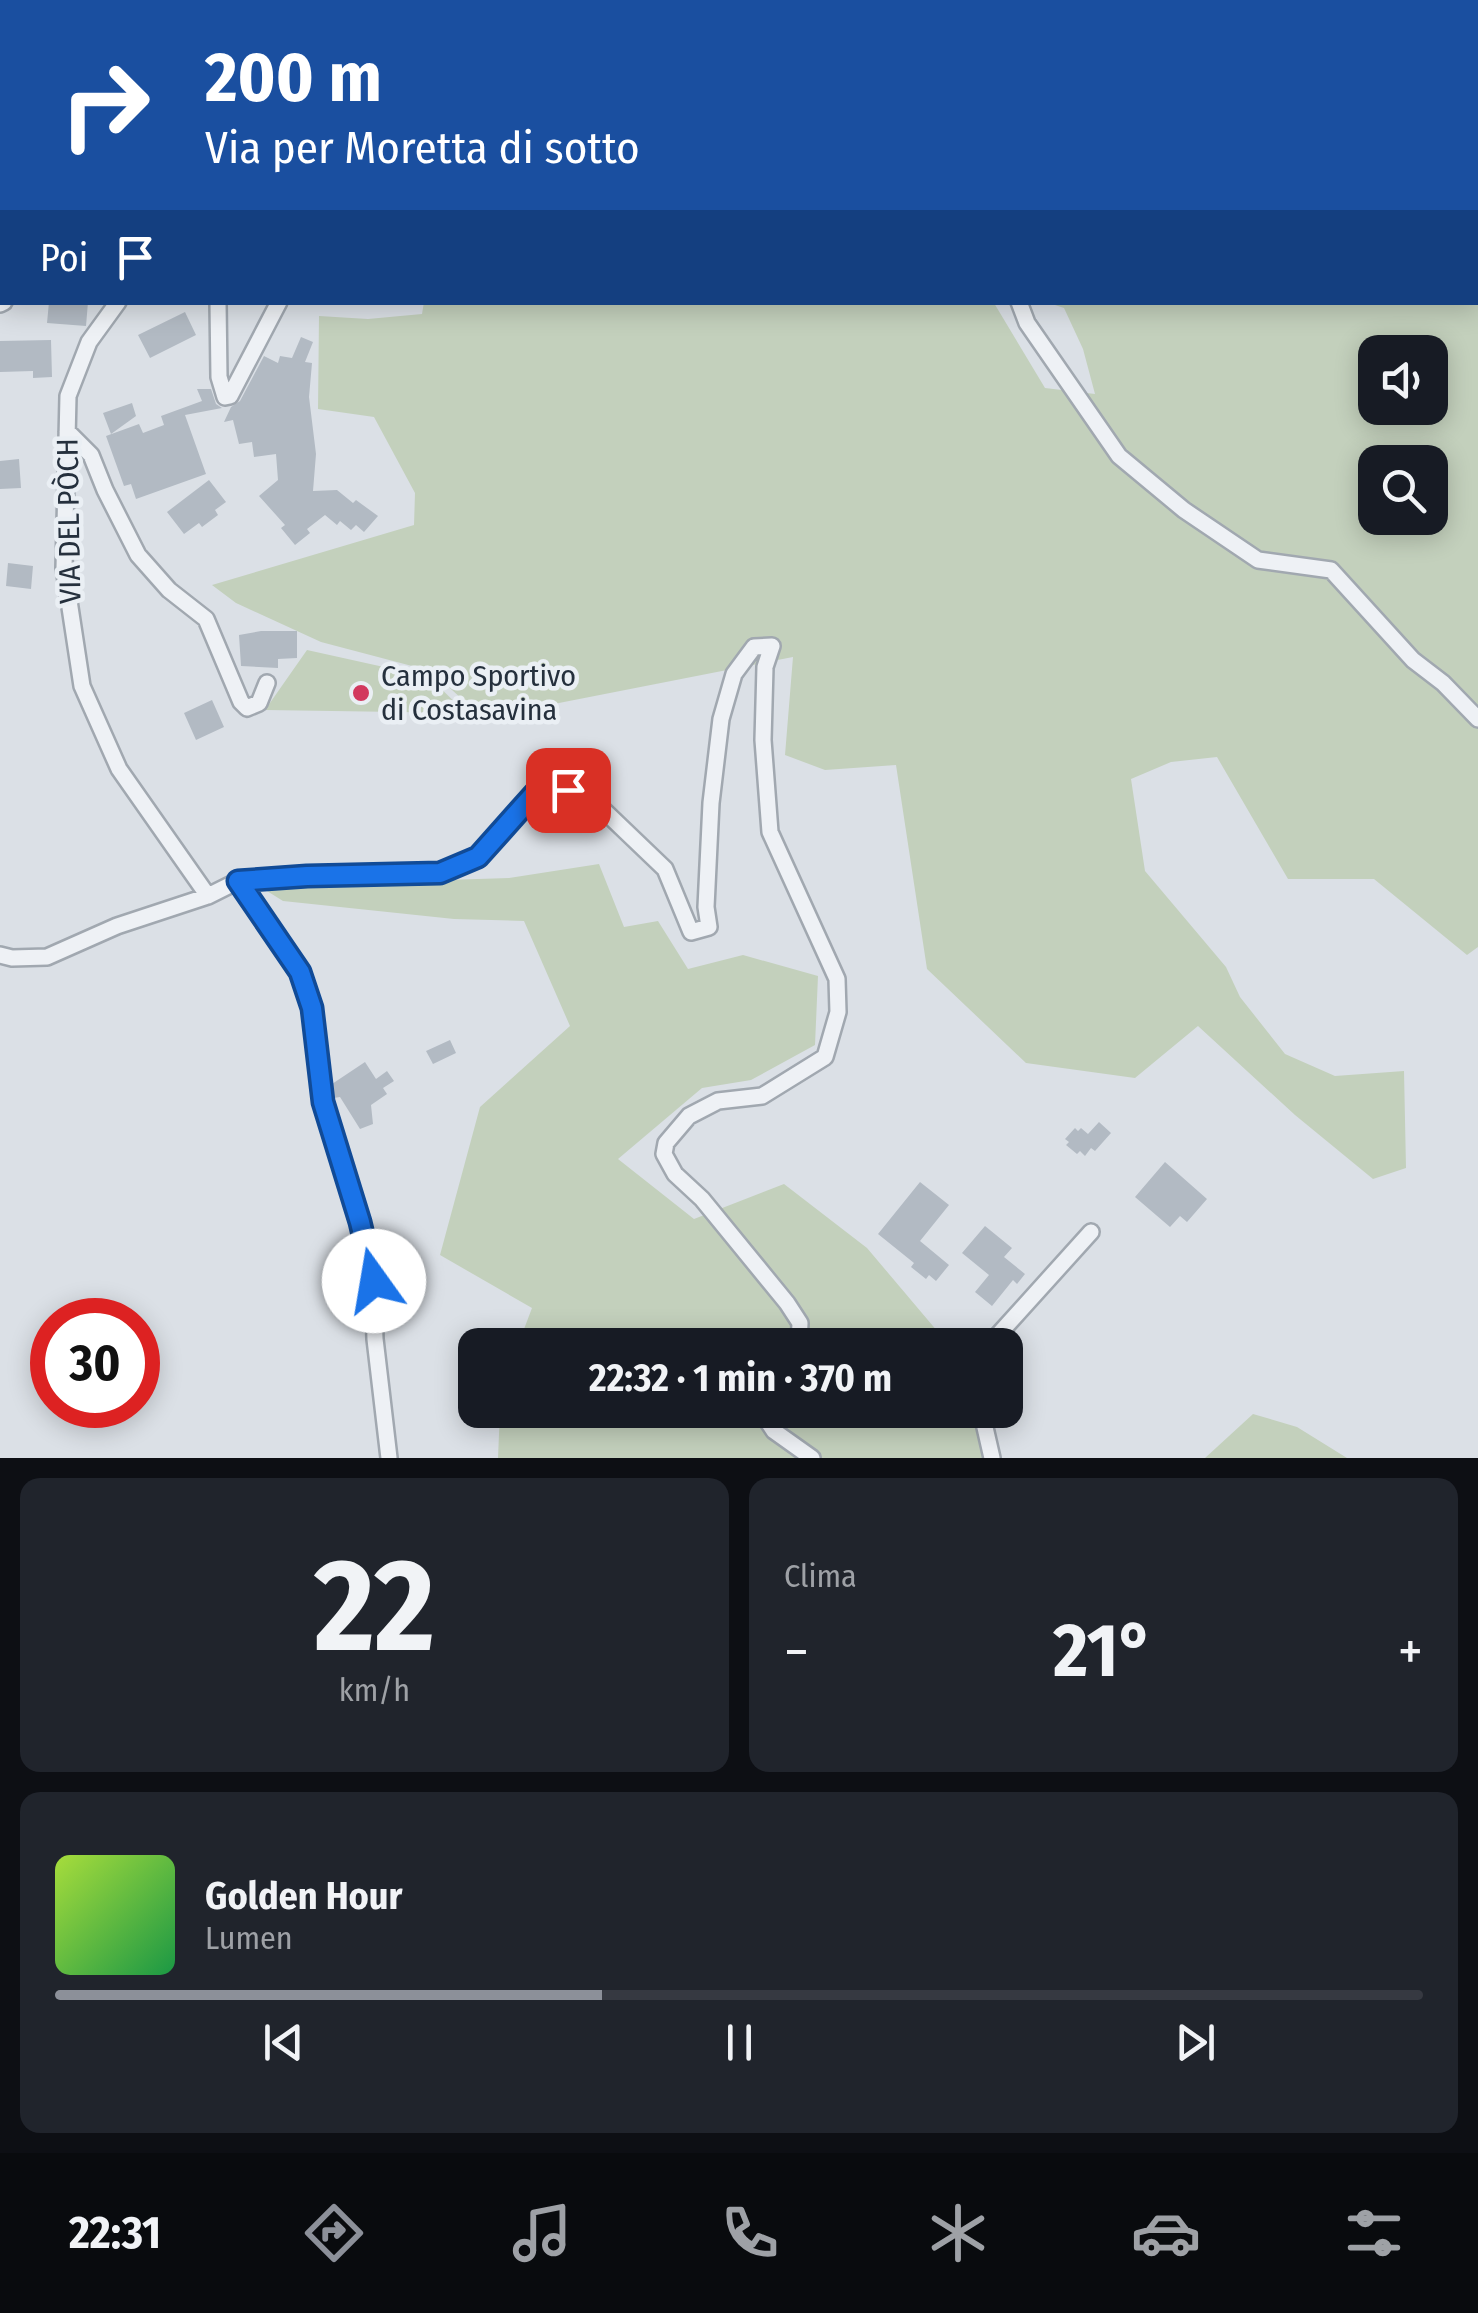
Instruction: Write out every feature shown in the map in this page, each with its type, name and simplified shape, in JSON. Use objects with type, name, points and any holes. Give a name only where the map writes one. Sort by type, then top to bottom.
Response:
[{"type":"street","name":"VIA DEL PÒCH","points":[[116,305],[89,342],[68,396],[64,568],[82,686],[120,769],[208,896]]},
{"type":"street","points":[[218,305],[219,378],[226,396],[230,396],[276,305]]},
{"type":"street","points":[[1021,305],[1027,323],[1119,456],[1184,510],[1258,560],[1331,570],[1413,660],[1443,683],[1478,719]]},
{"type":"street","points":[[67,431],[91,455],[104,490],[138,555],[169,590],[206,619],[240,702],[247,708],[259,704],[267,684]]},
{"type":"street","points":[[0,954],[12,958],[47,957],[116,926],[208,896],[238,881],[440,873],[478,857],[536,792],[568,790],[594,800],[664,869],[691,932],[709,927],[706,907],[711,802],[721,720],[734,674],[754,647],[772,646],[765,667],[764,740],[770,832],[837,980],[838,1012],[825,1057],[762,1096],[718,1100],[690,1116],[666,1143],[664,1154],[676,1174],[787,1303],[800,1328]]},
{"type":"street","points":[[238,881],[300,972],[312,1008],[323,1102],[374,1281],[375,1339],[390,1458]]},
{"type":"street","points":[[1004,1328],[1091,1232]]},
{"type":"street","points":[[771,1428],[812,1458]]},
{"type":"street","points":[[984,1428],[992,1458]]},
{"type":"green space","points":[[424,305],[995,305],[1045,388],[1095,394],[1083,349],[1064,308],[1055,305],[1478,305],[1478,947],[1467,955],[1374,879],[1288,879],[1217,757],[1171,762],[1131,779],[1145,871],[1226,967],[1240,997],[1285,1054],[1335,1076],[1404,1071],[1406,1168],[1373,1179],[1295,1115],[1198,1026],[1135,1078],[1026,1063],[927,969],[896,765],[825,770],[785,755],[793,657],[483,718],[431,671],[321,642],[236,603],[212,585],[414,525],[415,493],[374,417],[318,409],[319,316],[368,319],[422,314]]},
{"type":"green space","name":"Campo Sportivo di Costasavina","points":[[307,650],[429,677],[466,713],[265,710]]},
{"type":"green space","points":[[599,864],[624,927],[658,921],[688,969],[743,955],[818,976],[815,1045],[751,1080],[702,1088],[618,1159],[694,1219],[784,1184],[867,1248],[935,1328],[524,1328],[532,1308],[440,1255],[480,1107],[570,1026],[524,921],[454,919],[283,901],[259,886],[509,878]]},
{"type":"green space","points":[[1253,1414],[1297,1427],[1347,1458],[1205,1458]]},
{"type":"green space","points":[[499,1428],[982,1428],[986,1458],[498,1458]]},
{"type":"building","points":[[49,305],[88,305],[86,326],[47,323]]},
{"type":"building","points":[[185,312],[196,335],[150,358],[138,335]]},
{"type":"building","points":[[301,337],[313,342],[305,362],[312,363],[309,397],[316,454],[313,491],[337,490],[378,516],[364,532],[356,525],[351,530],[340,521],[337,525],[325,515],[295,545],[281,528],[285,525],[259,496],[278,480],[276,454],[254,457],[252,442],[239,444],[233,420],[224,422],[264,356],[278,363],[280,356],[292,358]]},
{"type":"building","points":[[51,340],[52,377],[33,378],[33,371],[0,372],[0,341]]},
{"type":"building","points":[[197,389],[211,389],[216,404],[222,408],[185,415],[206,474],[136,499],[131,484],[124,486],[106,436],[139,424],[143,433],[164,425],[161,416],[202,401]]},
{"type":"building","points":[[132,403],[136,416],[111,434],[103,413]]},
{"type":"building","points":[[19,459],[21,488],[0,489],[0,461]]},
{"type":"building","points":[[209,480],[226,502],[215,510],[218,515],[184,534],[167,512]]},
{"type":"building","points":[[8,563],[33,566],[31,589],[6,586]]},
{"type":"building","points":[[297,631],[297,658],[278,659],[278,668],[241,666],[239,635]]},
{"type":"building","points":[[212,700],[224,727],[196,740],[184,713]]},
{"type":"building","points":[[450,1040],[456,1053],[433,1064],[426,1051]]},
{"type":"building","points":[[365,1062],[376,1079],[387,1071],[394,1081],[383,1088],[387,1094],[371,1105],[373,1124],[360,1129],[340,1097],[334,1098],[332,1084]]},
{"type":"building","points":[[1099,1122],[1111,1133],[1095,1151],[1091,1148],[1085,1156],[1066,1145],[1069,1142],[1065,1139],[1075,1128],[1088,1134]]},
{"type":"building","points":[[1165,1162],[1207,1199],[1187,1222],[1180,1216],[1170,1227],[1135,1197]]},
{"type":"building","points":[[920,1182],[949,1205],[920,1241],[949,1265],[936,1281],[929,1275],[926,1279],[911,1267],[914,1263],[878,1234]]},
{"type":"building","points":[[985,1226],[1012,1248],[1004,1257],[1025,1274],[1017,1284],[1013,1280],[992,1306],[975,1292],[989,1275],[962,1253]]},
{"type":"place","name":"Campo Sportivo di Costasavina","points":[[361,693]]},
{"type":"route","points":[[374,1281],[323,1102],[312,1008],[300,972],[238,881],[440,873],[478,857],[536,792],[568,790]]}]
